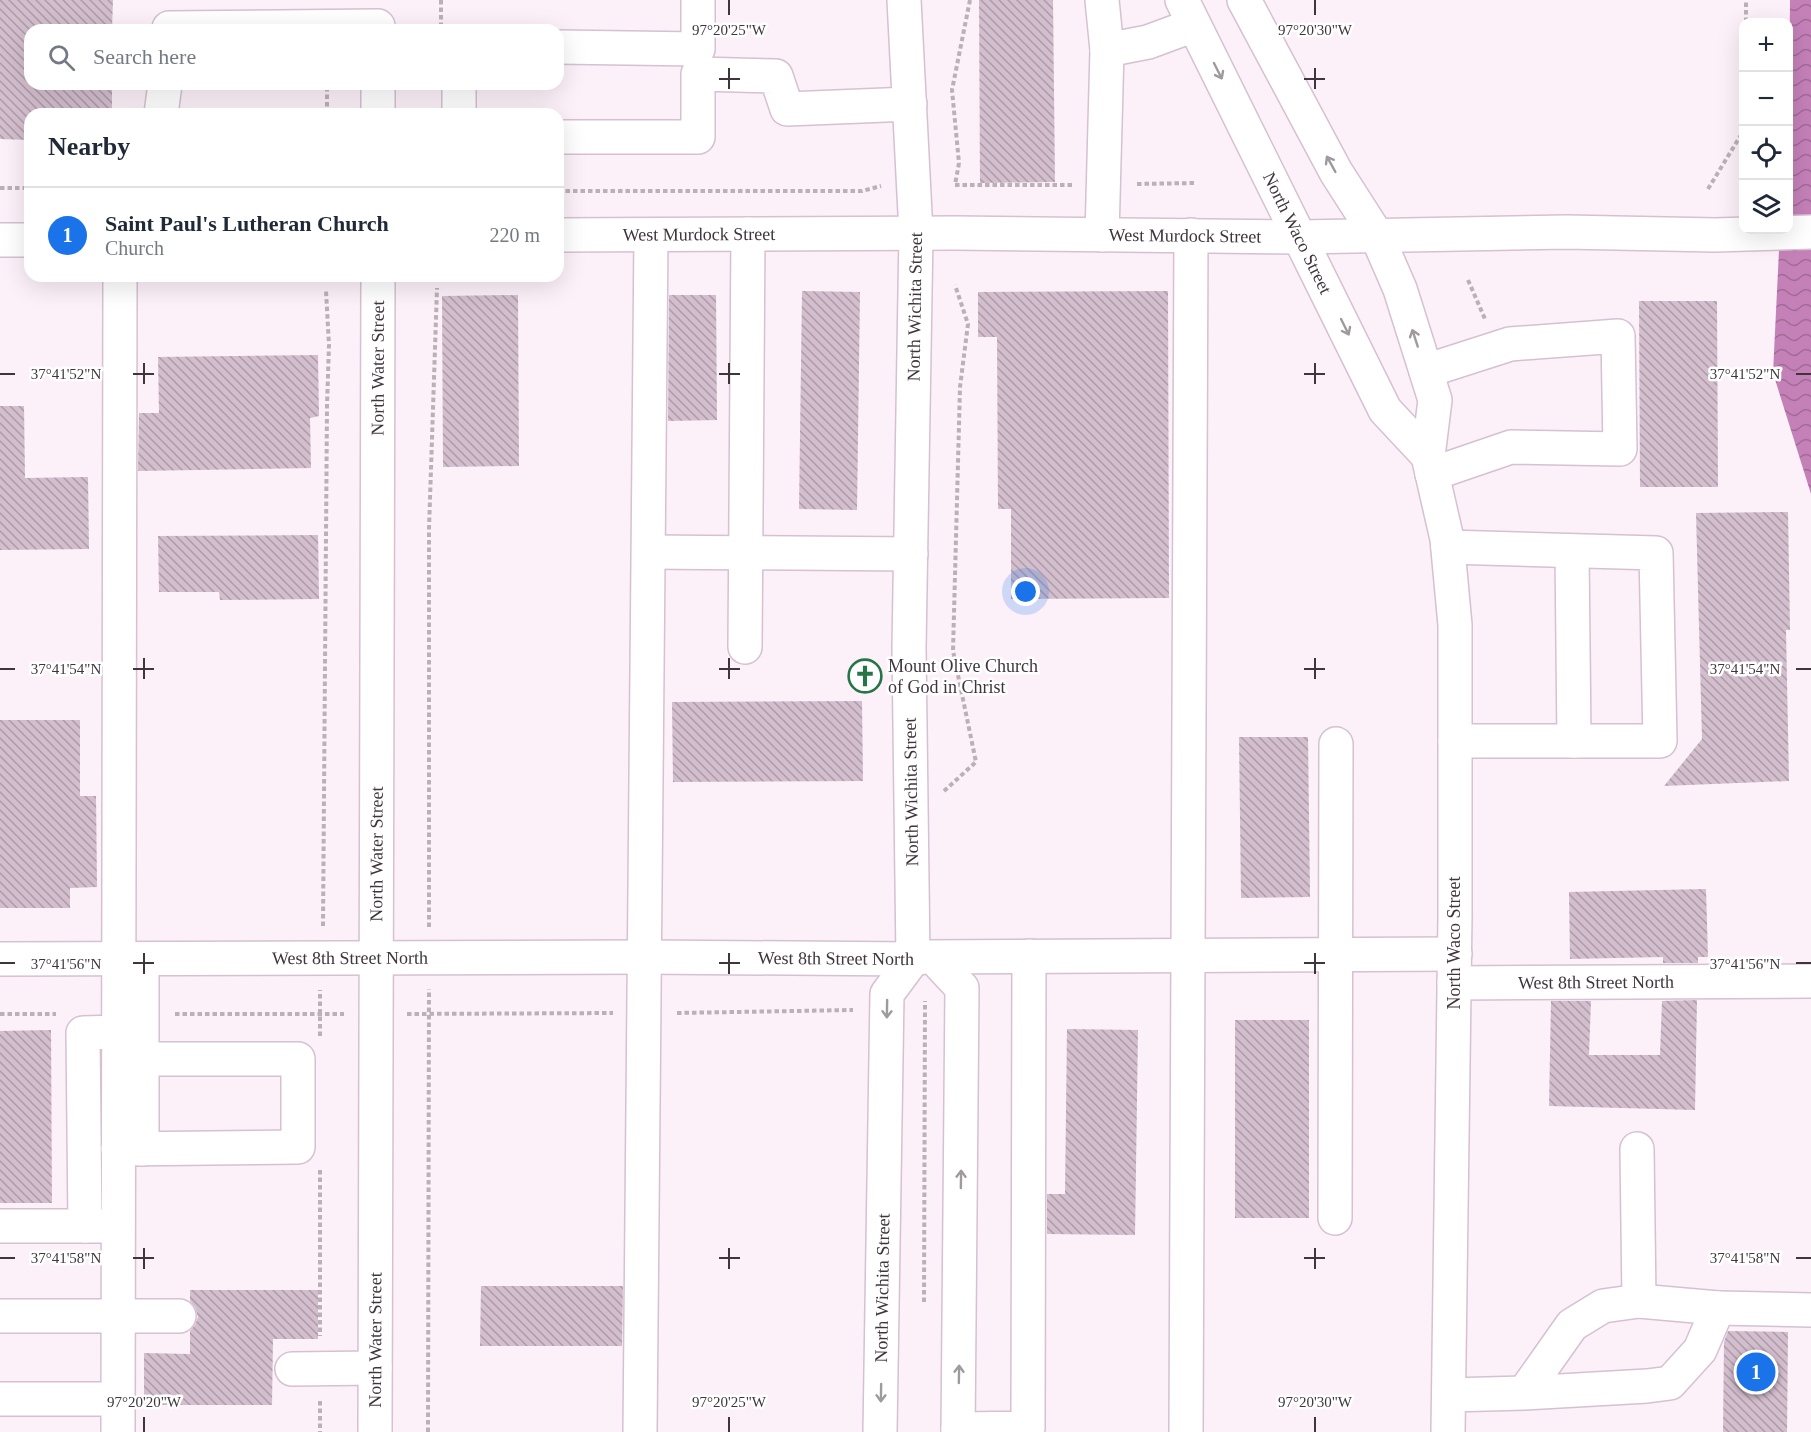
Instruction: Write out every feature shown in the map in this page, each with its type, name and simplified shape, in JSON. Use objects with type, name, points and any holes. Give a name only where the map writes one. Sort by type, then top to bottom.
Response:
[{"type":"street","points":[[564,137],[698,137],[698,0]]},
{"type":"street","name":"North Wichita Street","points":[[880,1432],[887,994],[923,958],[909,648],[916,233],[904,0]]},
{"type":"street","points":[[1102,0],[1107,50],[1102,235]]},
{"type":"street","name":"North Waco Street","points":[[1244,0],[1336,172],[1377,236],[1400,290],[1435,400],[1430,465],[1448,547],[1455,625],[1454,968],[1448,1432]]},
{"type":"street","points":[[1107,50],[1148,42],[1188,13]]},
{"type":"street","name":"North Waco Street","points":[[1188,13],[1385,410],[1430,465]]},
{"type":"street","points":[[262,24],[378,19]]},
{"type":"street","points":[[564,48],[698,61],[776,76],[788,108],[910,104]]},
{"type":"street","points":[[162,108],[164,90]]},
{"type":"street","points":[[378,90],[378,108]]},
{"type":"street","points":[[459,90],[459,108]]},
{"type":"street","name":"West Murdock Street","points":[[564,236],[916,233],[1301,237],[1566,232],[1715,235],[1811,232]]},
{"type":"street","points":[[745,647],[748,234]]},
{"type":"street","points":[[640,1432],[651,235]]},
{"type":"street","points":[[1186,1432],[1191,235]]},
{"type":"street","points":[[0,240],[24,240]]},
{"type":"street","points":[[118,1432],[118,1226],[142,1059],[130,959],[120,282]]},
{"type":"street","name":"North Water Street","points":[[375,1432],[378,282]]},
{"type":"street","points":[[1426,371],[1510,344],[1618,336],[1620,449],[1511,447],[1430,465]]},
{"type":"street","points":[[1448,547],[1656,553],[1660,741],[1455,741]]},
{"type":"street","points":[[1572,551],[1574,741]]},
{"type":"street","points":[[649,552],[911,554]]},
{"type":"street","points":[[1335,1218],[1336,744]]},
{"type":"street","name":"West 8th Street North","points":[[0,959],[923,958],[1335,954],[1454,968],[1811,981]]},
{"type":"street","points":[[923,958],[962,988],[958,1430],[1028,1428],[1029,956]]},
{"type":"street","points":[[130,959],[118,1032],[130,1149]]},
{"type":"street","points":[[85,1226],[83,1033],[118,1032]]},
{"type":"street","points":[[130,1149],[298,1147],[298,1059],[142,1059]]},
{"type":"street","points":[[1637,1149],[1639,1301]]},
{"type":"street","points":[[0,1226],[118,1226]]},
{"type":"street","points":[[1524,1393],[1572,1325],[1603,1306],[1639,1301],[1719,1308],[1811,1310]]},
{"type":"street","points":[[1449,1395],[1524,1393],[1670,1383],[1700,1350],[1719,1308]]},
{"type":"street","points":[[0,1316],[179,1316]]},
{"type":"street","points":[[306,1369],[375,1368]]},
{"type":"street","points":[[0,1399],[118,1399]]},
{"type":"path","points":[[441,0],[441,24]]},
{"type":"path","points":[[955,185],[959,163],[952,90],[970,0]]},
{"type":"path","points":[[1746,0],[1746,18]]},
{"type":"path","points":[[327,90],[327,108]]},
{"type":"path","points":[[1707,189],[1739,137]]},
{"type":"path","points":[[564,191],[862,191],[885,185]]},
{"type":"path","points":[[0,188],[24,188]]},
{"type":"path","points":[[1468,280],[1486,320]]},
{"type":"path","points":[[429,934],[429,529],[437,288]]},
{"type":"path","points":[[323,927],[329,345],[326,291]]},
{"type":"path","points":[[428,1432],[429,982]]},
{"type":"path","points":[[320,1038],[321,983]]},
{"type":"path","points":[[320,1168],[306,1369],[320,1432]]},
{"type":"water","points":[[1790,0],[1811,0],[1811,494],[1773,373],[1780,234],[1793,234],[1793,18],[1790,18]]},
{"type":"building","points":[[0,0],[113,0],[112,24],[24,24],[24,90],[112,90],[112,108],[24,108],[24,140],[0,139]]},
{"type":"building","points":[[979,0],[1053,0],[1055,182],[980,183]]},
{"type":"building","points":[[802,291],[860,292],[857,510],[799,509]]},
{"type":"building","points":[[1168,291],[1169,598],[1011,599],[1011,509],[998,509],[997,337],[978,337],[978,292]]},
{"type":"building","points":[[518,295],[519,466],[443,467],[442,296]]},
{"type":"building","points":[[669,295],[716,295],[717,420],[668,421]]},
{"type":"building","points":[[1639,301],[1717,301],[1718,487],[1640,487]]},
{"type":"building","points":[[318,355],[319,416],[310,418],[311,468],[138,471],[139,413],[159,413],[158,357]]},
{"type":"building","points":[[0,406],[24,406],[25,478],[88,477],[89,549],[0,550]]},
{"type":"building","points":[[1788,512],[1790,630],[1786,630],[1789,781],[1664,786],[1702,739],[1696,513]]},
{"type":"building","points":[[318,535],[319,599],[220,600],[219,592],[159,592],[158,536]]},
{"type":"building","points":[[862,701],[863,781],[673,782],[672,702]]},
{"type":"building","points":[[0,720],[80,720],[80,796],[96,796],[97,887],[70,888],[70,908],[0,908]]},
{"type":"building","points":[[1239,737],[1308,737],[1310,897],[1241,898]]},
{"type":"building","points":[[1706,889],[1708,957],[1698,957],[1698,963],[1663,963],[1663,957],[1570,959],[1569,892]]},
{"type":"building","points":[[1697,1000],[1695,1110],[1549,1106],[1551,1001],[1591,1001],[1589,1055],[1660,1055],[1662,1001]]},
{"type":"building","points":[[1235,1020],[1309,1020],[1309,1218],[1235,1218]]},
{"type":"building","points":[[1067,1029],[1138,1030],[1135,1235],[1047,1234],[1047,1194],[1065,1194]]},
{"type":"building","points":[[51,1030],[52,1203],[0,1203],[0,1031]]},
{"type":"building","points":[[481,1286],[623,1286],[622,1346],[480,1346]]},
{"type":"building","points":[[190,1290],[318,1290],[318,1339],[273,1339],[272,1405],[144,1405],[144,1353],[190,1354],[190,1331],[198,1317],[190,1301]]},
{"type":"building","points":[[1728,1331],[1788,1332],[1787,1432],[1723,1432],[1724,1342]]},
{"type":"place","name":"Mount Olive Church of God in Christ","points":[[865,676]]},
{"type":"place","name":"Saint Paul's Lutheran Church","points":[[1756,1372]]}]
